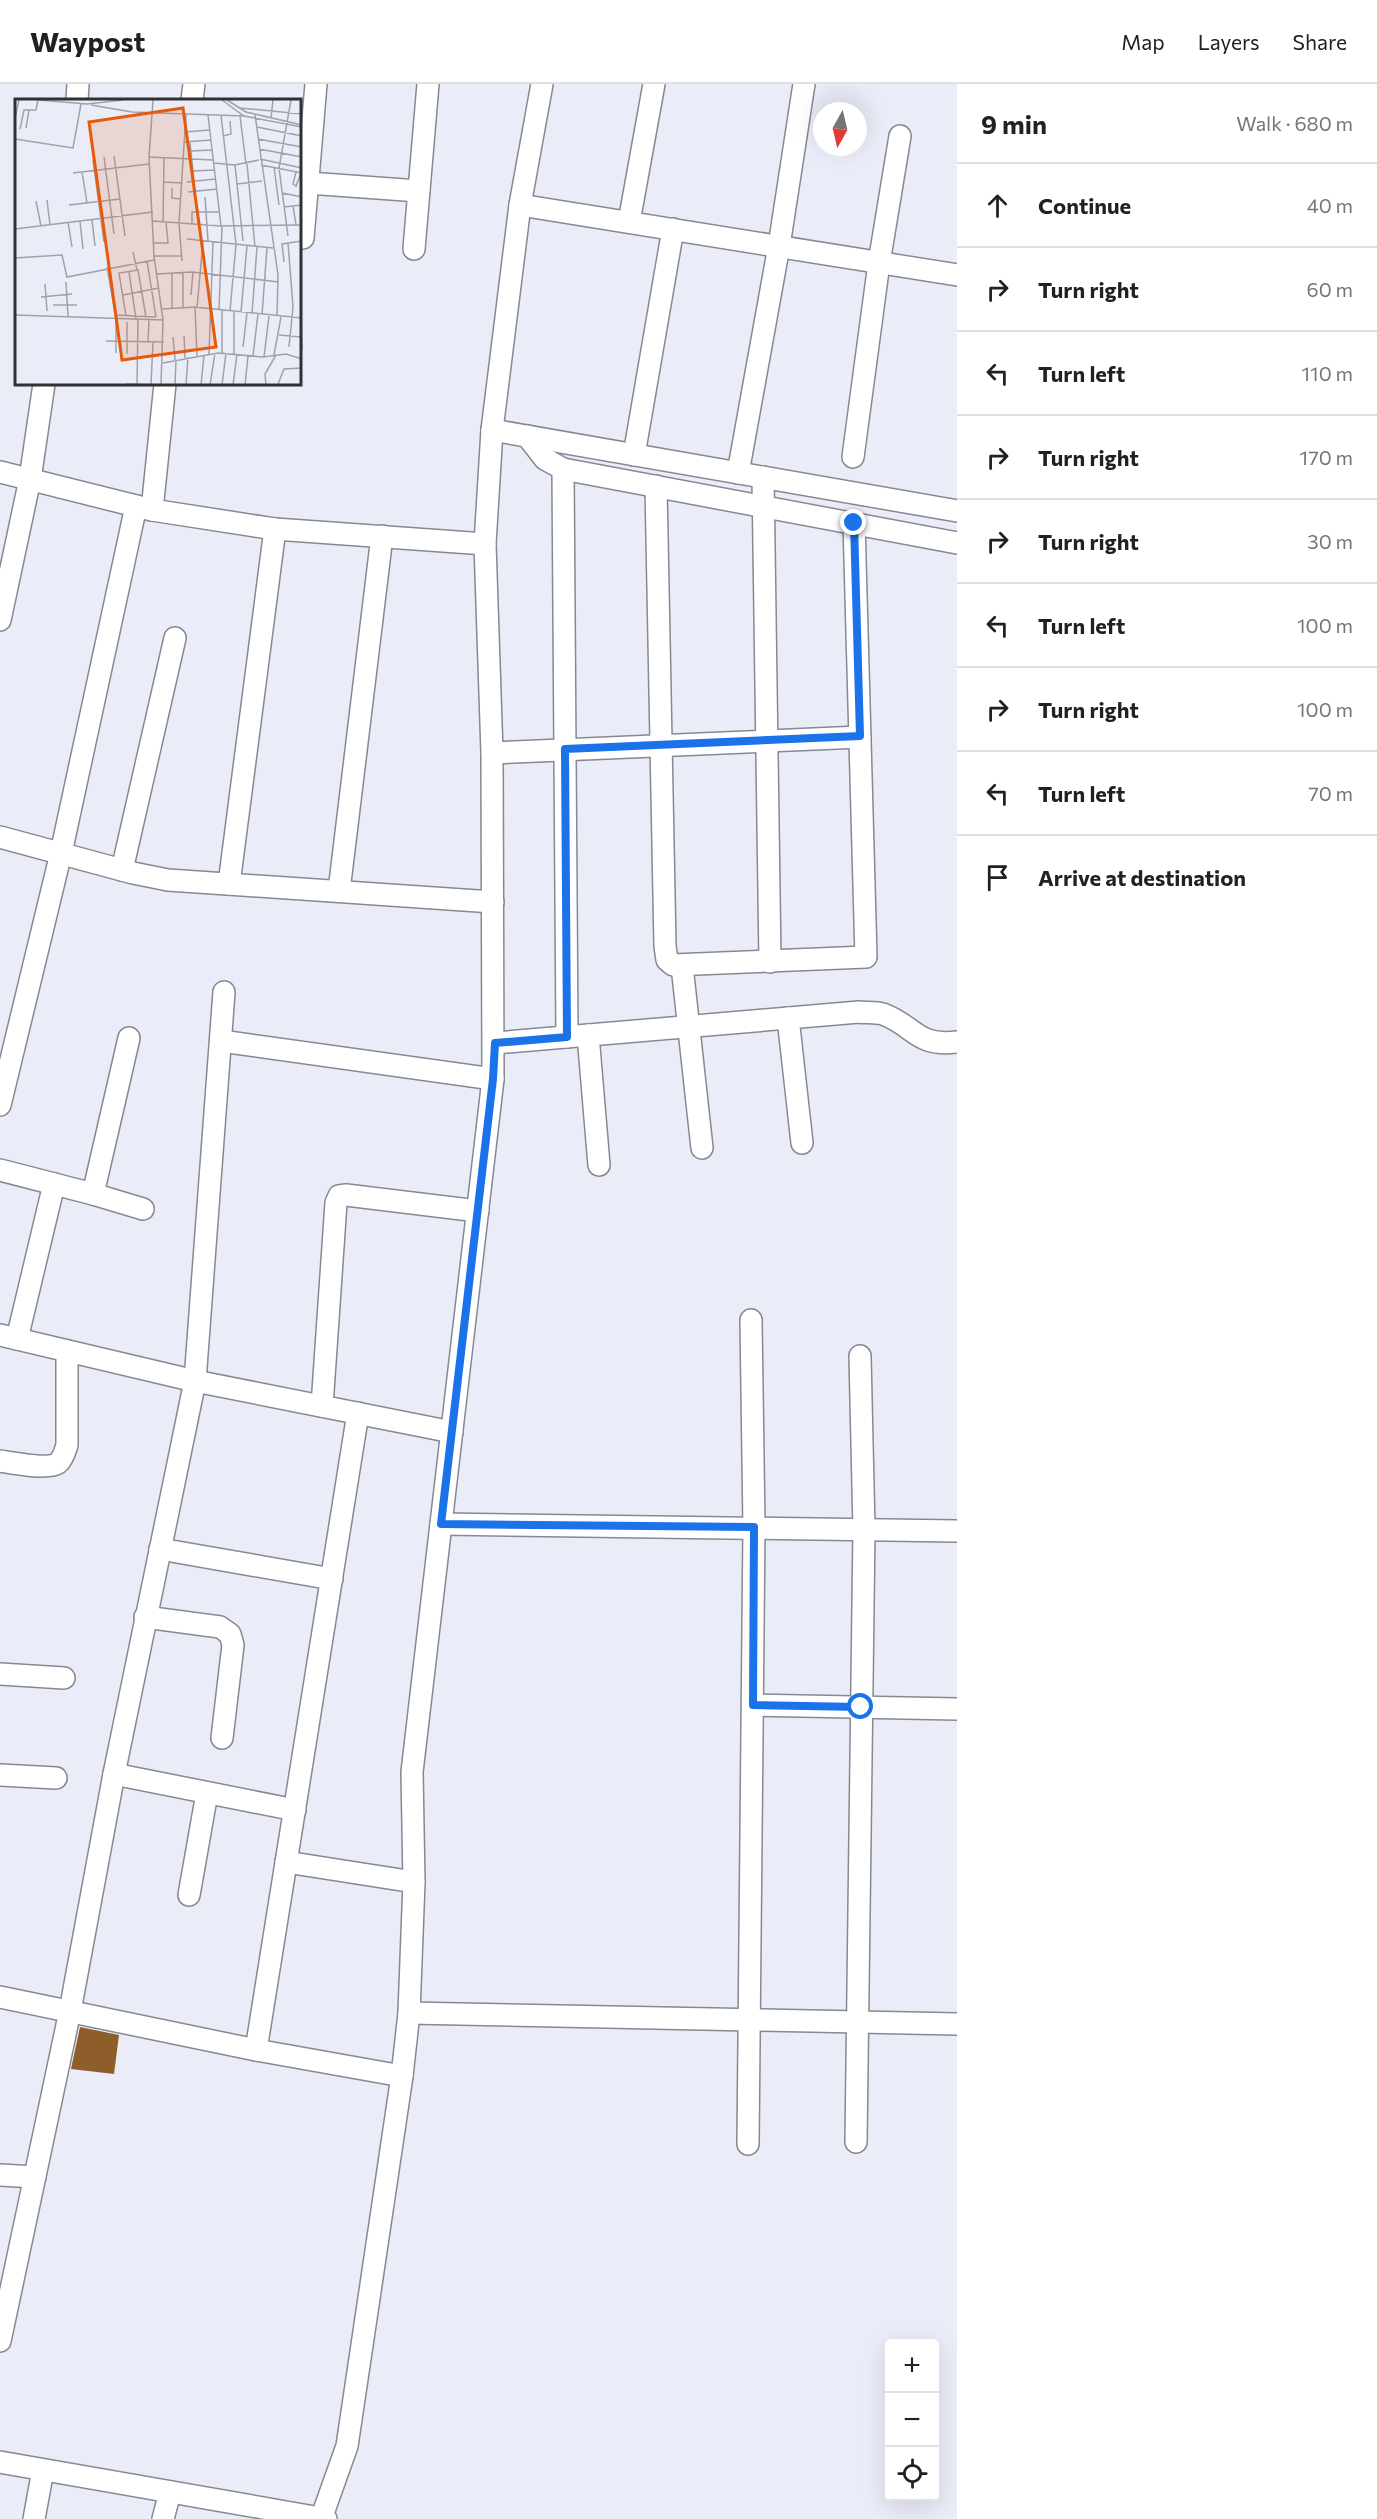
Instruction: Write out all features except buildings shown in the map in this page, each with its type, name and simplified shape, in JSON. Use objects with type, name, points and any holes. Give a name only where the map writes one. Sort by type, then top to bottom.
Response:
[{"type":"street","points":[[77,99],[78,84]]},
{"type":"street","points":[[192,99],[194,84]]},
{"type":"street","points":[[303,238],[316,84]]},
{"type":"street","points":[[414,249],[428,84]]},
{"type":"street","points":[[0,2462],[323,2519],[347,2446],[402,2076],[409,2013],[414,1882],[412,1772],[493,1079],[495,1043],[492,753],[485,544],[492,430],[520,205],[542,84]]},
{"type":"street","points":[[629,222],[654,84]]},
{"type":"street","points":[[738,473],[779,246],[804,84]]},
{"type":"street","points":[[853,458],[879,262],[900,136]]},
{"type":"street","points":[[308,183],[419,191]]},
{"type":"street","points":[[520,205],[957,275]]},
{"type":"street","points":[[634,454],[673,230]]},
{"type":"street","points":[[0,620],[30,479],[44,386]]},
{"type":"street","points":[[0,1105],[144,508],[165,386]]},
{"type":"street","points":[[492,430],[957,511]]},
{"type":"street","points":[[527,436],[545,459],[563,469],[957,543]]},
{"type":"street","points":[[563,469],[565,749],[578,1036],[599,1165]]},
{"type":"street","points":[[0,472],[144,508],[274,529],[485,544]]},
{"type":"street","points":[[763,477],[770,962]]},
{"type":"street","points":[[656,486],[665,946],[667,960],[682,966],[866,957],[854,523]]},
{"type":"street","points":[[230,884],[274,529]]},
{"type":"street","points":[[339,891],[382,536]]},
{"type":"street","points":[[122,870],[175,638]]},
{"type":"street","points":[[492,753],[860,736]]},
{"type":"street","points":[[0,837],[168,880],[493,902]]},
{"type":"street","points":[[682,966],[702,1148]]},
{"type":"street","points":[[0,2341],[7,2278],[35,2177],[70,2011],[145,1617],[195,1381],[224,992]]},
{"type":"street","points":[[495,1043],[859,1012],[881,1014],[901,1023],[920,1038],[941,1044],[957,1042]]},
{"type":"street","points":[[788,1018],[802,1143]]},
{"type":"street","points":[[93,1194],[129,1038]]},
{"type":"street","points":[[221,1041],[493,1079]]},
{"type":"street","points":[[0,1170],[143,1209]]},
{"type":"street","points":[[54,1184],[8,1337],[195,1381],[452,1432]]},
{"type":"street","points":[[322,1406],[336,1203],[339,1197],[346,1195],[478,1210]]},
{"type":"street","points":[[748,2144],[754,1527],[751,1320]]},
{"type":"street","points":[[0,1461],[48,1466],[58,1463],[63,1455],[67,1445],[67,1351]]},
{"type":"street","points":[[856,2142],[864,1529],[860,1356]]},
{"type":"street","points":[[256,2050],[358,1413]]},
{"type":"street","points":[[441,1524],[957,1531]]},
{"type":"street","points":[[160,1549],[332,1579]]},
{"type":"street","points":[[145,1617],[220,1627],[230,1634],[233,1645],[222,1738]]},
{"type":"street","points":[[0,1674],[64,1678]]},
{"type":"street","points":[[753,1705],[957,1709]]},
{"type":"street","points":[[114,1774],[295,1810]]},
{"type":"street","points":[[0,1775],[56,1778]]},
{"type":"street","points":[[189,1895],[207,1793]]},
{"type":"street","points":[[286,1862],[414,1882]]},
{"type":"street","points":[[0,1997],[256,2050],[402,2076]]},
{"type":"street","points":[[409,2013],[957,2024]]},
{"type":"street","points":[[0,2175],[35,2177]]},
{"type":"street","points":[[34,2519],[43,2470]]},
{"type":"street","points":[[163,2519],[170,2492]]},
{"type":"route","points":[[854,523],[860,736],[565,749],[567,1037],[495,1043],[493,1079],[441,1524],[754,1527],[753,1705],[861,1707]]}]
